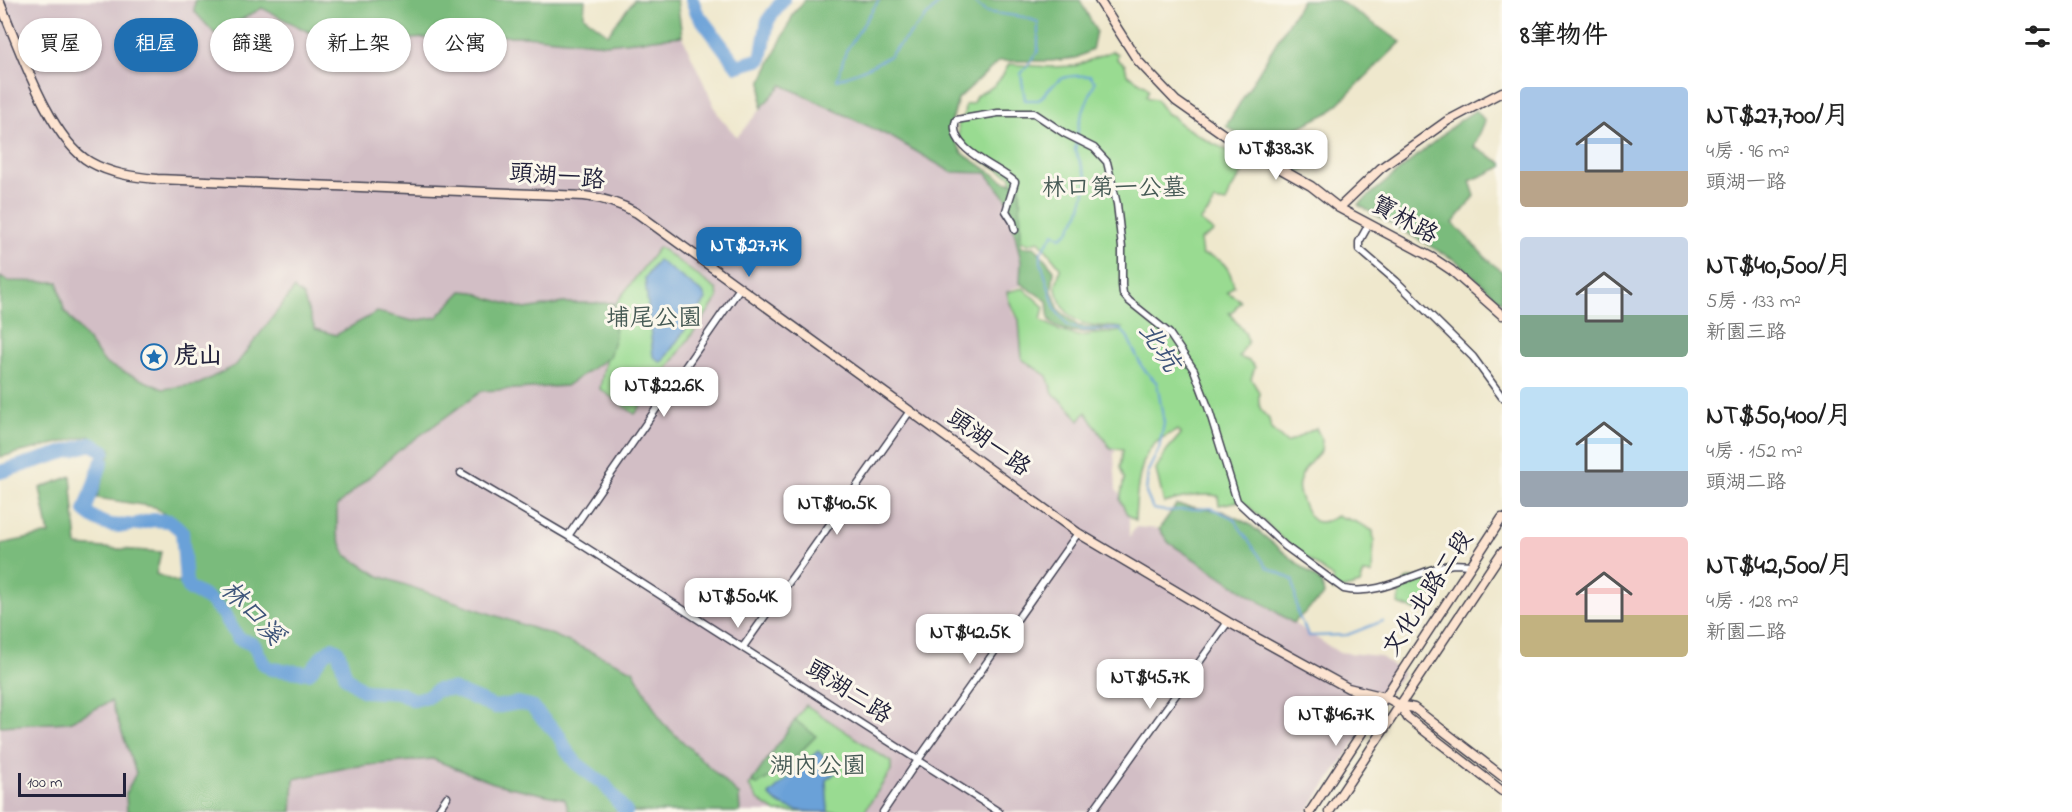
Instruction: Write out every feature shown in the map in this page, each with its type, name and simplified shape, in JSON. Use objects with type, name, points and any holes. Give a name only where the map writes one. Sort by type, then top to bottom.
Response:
[{"type":"street","name":"寶林路","points":[[1099,0],[1138,61],[1176,101],[1243,148],[1311,186],[1340,208],[1433,258],[1451,270],[1502,315]]},
{"type":"street","name":"頭湖一路","points":[[0,3],[56,127],[68,143],[89,161],[111,171],[133,177],[157,179],[602,198],[621,204],[637,213],[1078,533],[1348,688],[1385,697],[1400,705],[1414,708],[1502,776]]},
{"type":"street","points":[[1340,208],[1381,168],[1400,154],[1447,121],[1502,92]]},
{"type":"street","points":[[1015,230],[1006,211],[1015,182],[978,158],[956,136],[953,128],[956,120],[998,113],[1034,113],[1094,148],[1107,162],[1122,248],[1124,294],[1129,301],[1169,333],[1194,370],[1237,501],[1285,546],[1344,589],[1353,591],[1383,587],[1454,564],[1472,565]]},
{"type":"street","points":[[1369,224],[1359,242],[1359,249],[1396,281],[1473,357],[1502,397]]},
{"type":"street","points":[[568,536],[740,288]]},
{"type":"street","points":[[743,647],[910,411]]},
{"type":"street","name":"頭湖二路","points":[[461,473],[568,536],[999,812]]},
{"type":"street","name":"文化北路二段","points":[[1310,812],[1502,518]]},
{"type":"street","points":[[884,812],[1078,533]]},
{"type":"street","name":"文化北路二段","points":[[1329,812],[1502,552]]},
{"type":"street","points":[[1092,812],[1228,621]]},
{"type":"street","points":[[1348,688],[1379,706]]},
{"type":"street","points":[[1400,705],[1408,718],[1502,791]]},
{"type":"street","points":[[437,812],[447,797]]},
{"type":"shaded area","points":[[0,0],[195,0],[194,11],[210,29],[210,72],[294,72],[294,24],[306,30],[306,72],[411,72],[411,34],[423,34],[423,72],[507,72],[507,36],[606,44],[682,36],[719,116],[737,137],[781,85],[893,138],[951,172],[986,173],[1020,185],[1021,286],[1011,289],[1012,313],[1125,425],[1114,454],[1116,490],[1129,503],[1129,537],[1136,527],[1159,529],[1169,543],[1338,652],[1380,656],[1403,673],[1307,812],[740,812],[739,795],[662,722],[633,670],[553,635],[379,576],[346,555],[337,534],[337,506],[397,452],[482,391],[566,386],[563,303],[525,309],[474,292],[462,291],[437,317],[413,321],[377,313],[336,335],[315,329],[303,296],[294,289],[236,365],[199,384],[163,389],[107,364],[64,310],[58,282],[8,281],[0,277]]},
{"type":"shaded area","points":[[262,8],[282,18],[244,18]]},
{"type":"shaded area","points":[[111,701],[136,773],[126,793],[127,812],[0,812],[0,726],[69,722]]},
{"type":"shaded area","points":[[432,759],[496,784],[565,799],[569,812],[292,812],[294,779],[350,767]]},
{"type":"green space","points":[[195,0],[585,0],[584,16],[608,34],[634,0],[677,0],[682,36],[606,44],[507,36],[507,18],[423,18],[423,38],[411,39],[411,18],[306,18],[306,30],[294,24],[294,18],[282,18],[262,8],[244,18],[210,18],[210,29],[194,11]]},
{"type":"green space","points":[[805,0],[1080,0],[1096,31],[1092,50],[1076,58],[1051,61],[999,61],[958,99],[950,128],[962,153],[1004,181],[1020,185],[1021,247],[1035,247],[1054,270],[1052,291],[1059,310],[1078,326],[1114,329],[1089,332],[1071,331],[1062,329],[1050,320],[1047,301],[1020,283],[1021,261],[1007,199],[986,173],[951,172],[893,138],[782,85],[761,108],[762,80],[794,13]]},
{"type":"green space","points":[[1302,0],[1338,0],[1401,42],[1330,112],[1285,134],[1284,148],[1306,169],[1295,173],[1226,126]]},
{"type":"green space","name":"林口第一公墓","points":[[1112,51],[1118,54],[1117,59],[1125,65],[1127,74],[1149,90],[1146,96],[1156,99],[1167,114],[1173,116],[1180,124],[1231,152],[1242,165],[1243,171],[1226,203],[1214,201],[1200,221],[1214,232],[1200,240],[1202,255],[1215,258],[1224,264],[1234,286],[1227,292],[1241,301],[1229,313],[1245,333],[1248,341],[1239,357],[1249,361],[1255,367],[1251,379],[1259,392],[1260,407],[1269,419],[1271,429],[1287,443],[1316,428],[1322,440],[1321,451],[1305,470],[1298,486],[1308,514],[1319,522],[1337,516],[1342,517],[1373,531],[1372,574],[1364,573],[1360,584],[1333,591],[1333,578],[1281,538],[1240,501],[1219,505],[1218,496],[1204,495],[1164,503],[1156,470],[1167,450],[1181,434],[1178,430],[1156,443],[1146,456],[1138,483],[1135,520],[1127,514],[1120,500],[1124,479],[1120,467],[1123,450],[1110,448],[1086,412],[1079,421],[1053,393],[1047,376],[1022,359],[1019,320],[1007,292],[1023,288],[1044,307],[1041,320],[1060,331],[1078,336],[1121,331],[1123,328],[1080,322],[1067,312],[1056,290],[1060,267],[1039,241],[1028,244],[1018,239],[1011,176],[982,161],[959,140],[958,121],[964,116],[965,105],[973,103],[976,96],[994,86],[1009,64],[1075,66]]},
{"type":"green space","points":[[1476,110],[1485,121],[1474,147],[1502,163],[1502,167],[1470,181],[1475,196],[1453,223],[1490,262],[1502,271],[1502,302],[1458,262],[1358,205],[1459,121]]},
{"type":"green space","name":"埔尾公園","points":[[659,247],[717,290],[718,298],[635,414],[600,389],[616,303]]},
{"type":"green space","points":[[0,277],[8,281],[58,282],[64,310],[106,364],[163,389],[199,384],[236,365],[294,289],[303,296],[315,329],[336,335],[377,312],[413,321],[437,317],[462,291],[474,292],[525,309],[563,303],[613,303],[615,337],[609,357],[566,386],[482,391],[397,452],[337,506],[337,534],[346,555],[379,576],[553,635],[633,670],[662,722],[739,795],[740,812],[569,812],[565,799],[496,784],[432,759],[350,767],[294,779],[292,812],[127,812],[126,793],[136,773],[111,701],[69,722],[0,726],[0,544],[49,534],[40,488],[71,476],[77,546],[161,552],[156,574],[179,583],[188,533],[155,507],[97,498],[111,449],[89,436],[0,457]]},
{"type":"green space","points":[[1176,505],[1222,511],[1249,524],[1322,583],[1324,595],[1293,623],[1169,543],[1159,529]]},
{"type":"green space","points":[[1450,569],[1421,612],[1398,604],[1401,587],[1406,580]]},
{"type":"green space","name":"湖內公園","points":[[806,705],[891,762],[891,771],[864,812],[776,812],[758,800],[749,786]]},
{"type":"green space","points":[[795,720],[816,736],[784,768],[757,785],[752,781]]},
{"type":"water","points":[[658,260],[703,293],[706,300],[663,361],[660,362],[653,356],[645,278]]},
{"type":"water","points":[[818,751],[838,771],[826,780],[828,812],[796,810],[775,801],[769,795]]},
{"type":"waterway","name":"北坑","points":[[692,0],[697,13],[737,66],[761,59],[768,20],[783,0]]},
{"type":"waterway","name":"北坑","points":[[879,0],[846,51],[837,80],[888,57],[942,0]]},
{"type":"waterway","name":"北坑","points":[[971,0],[986,12],[1024,17],[1038,22],[1038,52],[1021,74],[1025,100],[1039,100],[1060,79],[1066,77],[1090,76],[1095,82],[1079,122],[1075,150],[1088,180],[1080,211],[1069,231],[1061,237],[1054,233],[1041,252],[1041,262],[1055,309],[1068,326],[1084,330],[1120,329],[1127,336],[1142,367],[1157,383],[1164,423],[1159,449],[1148,471],[1146,493],[1153,509],[1165,511],[1211,508],[1233,518],[1267,567],[1293,580],[1298,615],[1309,636],[1347,635],[1383,621]]},
{"type":"waterway","name":"林口溪","points":[[0,472],[91,444],[104,451]]},
{"type":"waterway","name":"林口溪","points":[[102,461],[85,511],[105,524],[129,525]]},
{"type":"waterway","name":"林口溪","points":[[137,524],[153,520],[170,521],[182,531],[186,582],[190,589],[210,600],[223,613],[238,638],[254,645],[263,663],[271,669],[309,673],[323,655],[332,648],[338,651],[346,677],[364,691],[399,693],[414,700],[429,696],[437,690],[452,689],[495,707],[518,703],[531,706],[559,736],[576,763],[598,780]]},
{"type":"waterway","name":"林口溪","points":[[604,784],[626,812]]},
{"type":"place","name":"虎山","points":[[154,357]]}]
